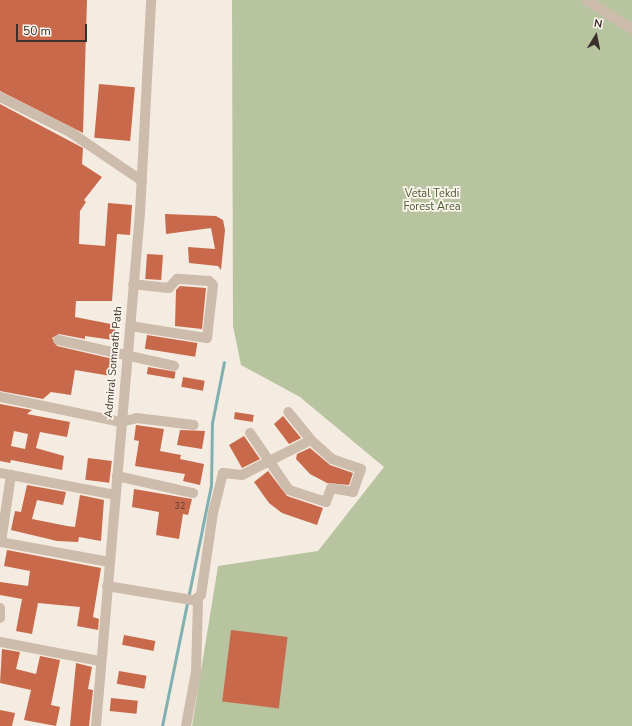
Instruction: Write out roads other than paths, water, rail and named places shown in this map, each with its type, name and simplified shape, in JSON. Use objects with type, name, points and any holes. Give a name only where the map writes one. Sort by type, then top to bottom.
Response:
[{"type":"street","name":"Admiral Somnath Path","points":[[96,726],[100,661],[142,181],[151,0]]},
{"type":"street","points":[[586,0],[632,29]]},
{"type":"street","points":[[0,97],[70,132],[142,181]]},
{"type":"street","points":[[130,326],[207,338],[213,285],[209,281],[177,279],[169,288],[133,284]]},
{"type":"street","points":[[58,340],[127,353],[174,366]]},
{"type":"street","points":[[0,398],[121,422],[137,418],[194,425]]},
{"type":"street","points":[[250,433],[289,490],[311,499],[326,502],[331,488],[353,492],[361,469],[332,458],[311,440],[288,412]]},
{"type":"street","points":[[107,586],[195,599],[200,597],[212,513],[224,473],[242,475],[270,463],[311,440]]},
{"type":"street","points":[[0,473],[115,494]]},
{"type":"street","points":[[11,475],[0,542],[109,562]]},
{"type":"street","points":[[117,476],[193,493]]},
{"type":"street","points":[[186,726],[196,672],[199,604],[195,599]]},
{"type":"street","points":[[0,608],[0,618]]},
{"type":"street","points":[[0,642],[100,661]]},
{"type":"waterway","points":[[162,726],[211,486],[212,423],[224,362]]},
{"type":"park label","name":"Vetal Tekdi Forest Area","points":[[432,201]]}]
